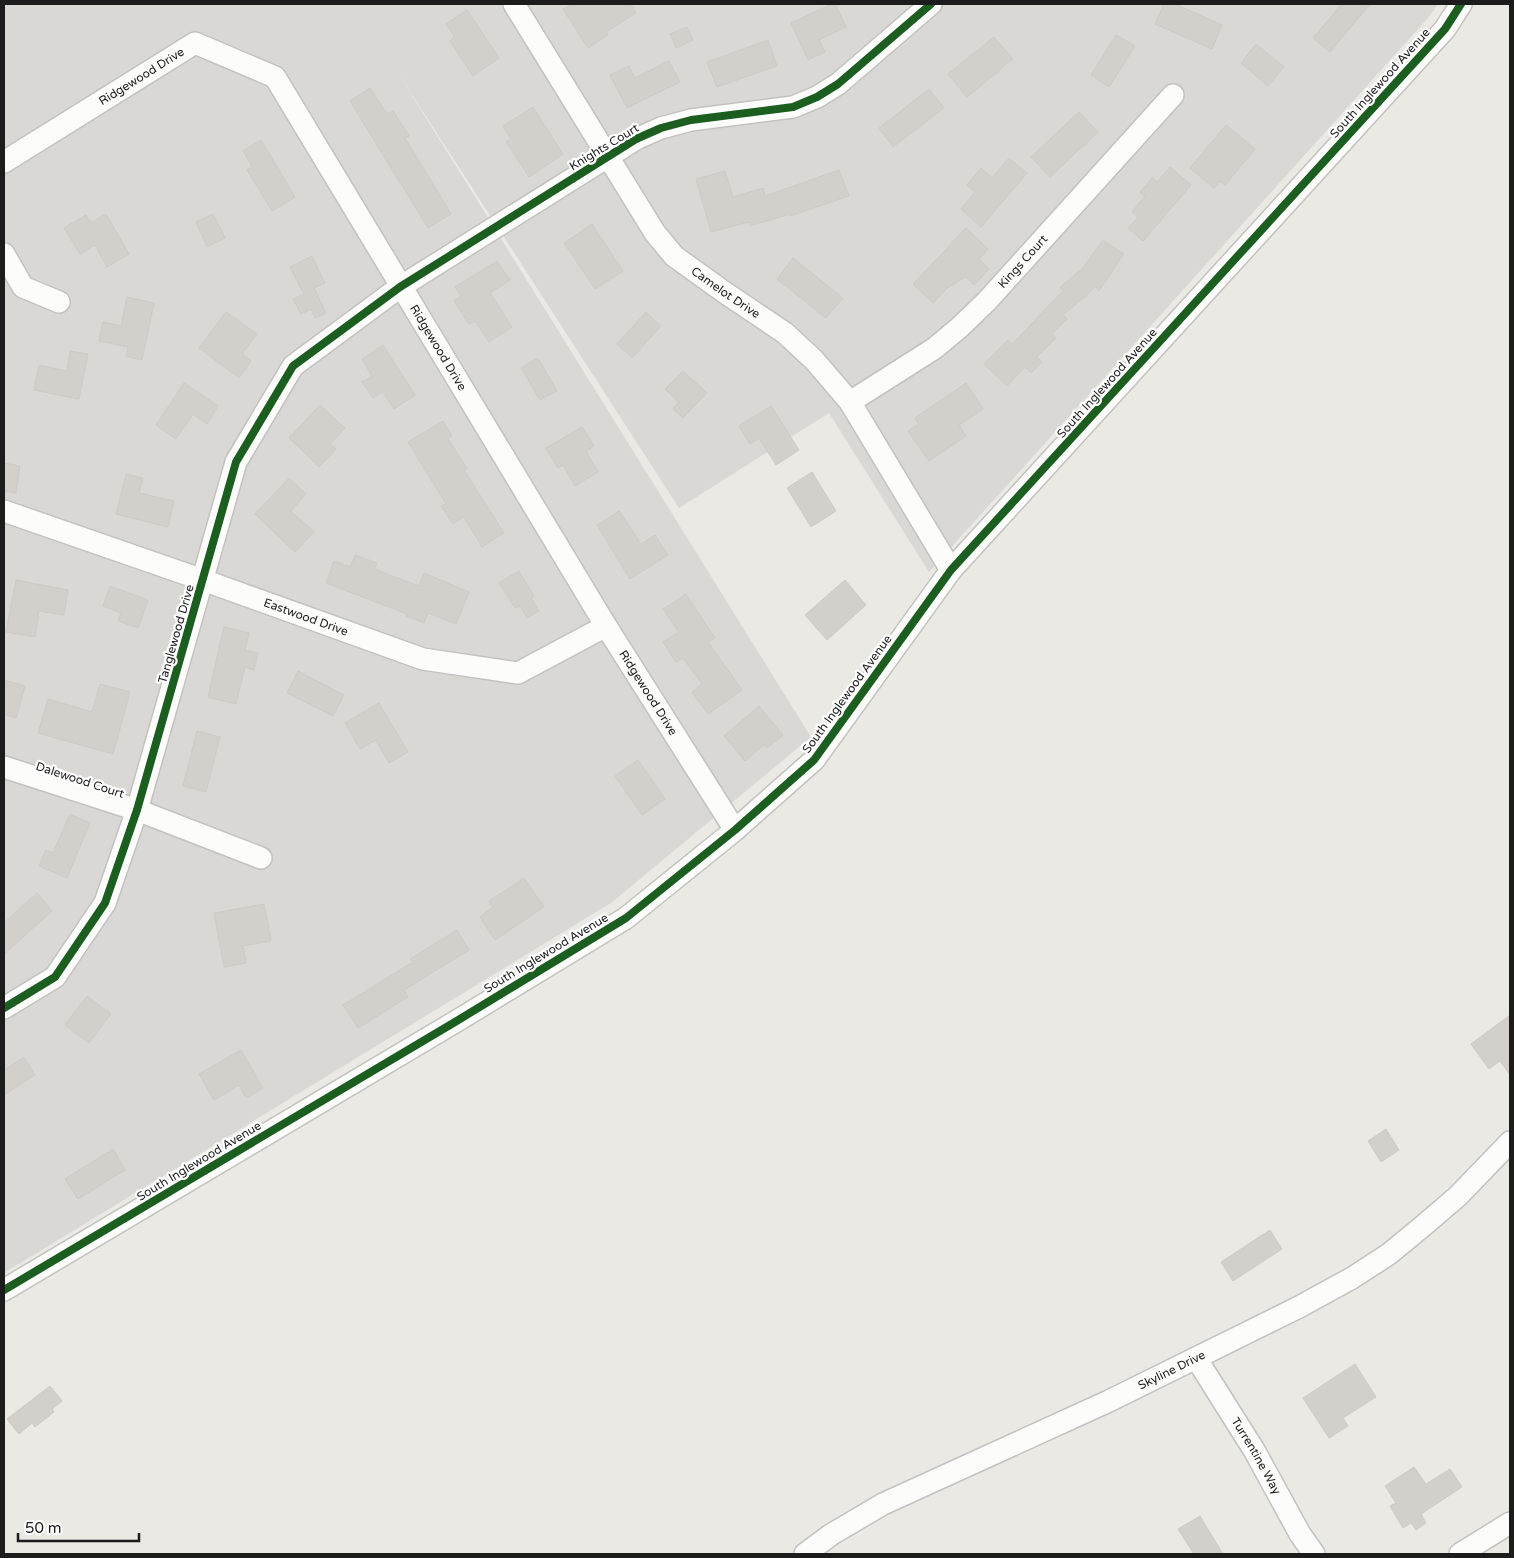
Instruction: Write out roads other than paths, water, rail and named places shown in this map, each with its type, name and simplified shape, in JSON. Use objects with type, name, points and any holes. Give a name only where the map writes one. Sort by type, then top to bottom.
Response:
[{"type":"street","name":"Camelot Drive","points":[[514,4],[655,233],[674,256],[785,333],[814,360],[850,402],[951,570]]},
{"type":"street","name":"Knights Court","points":[[400,287],[636,139],[662,128],[691,120],[793,107],[817,97],[838,84],[931,4]]},
{"type":"street","name":"South Inglewood Avenue","points":[[4,1290],[626,918],[735,830],[814,760],[951,570],[1438,37],[1461,4]]},
{"type":"street","name":"Ridgewood Drive","points":[[4,162],[195,43],[275,77],[606,626],[735,830]]},
{"type":"street","name":"Kings Court","points":[[850,402],[935,348],[960,327],[987,301],[1172,96]]},
{"type":"street","points":[[4,254],[24,287],[58,302]]},
{"type":"street","name":"Tanglewood Drive","points":[[4,1008],[55,977],[105,903],[137,810],[236,462],[293,366],[400,287]]},
{"type":"street","name":"Eastwood Drive","points":[[4,510],[423,659],[518,673],[606,626]]},
{"type":"street","name":"Dalewood Court","points":[[4,767],[137,810],[260,858]]},
{"type":"street","name":"Skyline Drive","points":[[805,1554],[832,1534],[883,1504],[1109,1402],[1299,1307],[1352,1278],[1389,1254],[1458,1196],[1510,1142]]},
{"type":"street","name":"Turrentine Way","points":[[1196,1358],[1254,1450],[1300,1534],[1314,1554]]},
{"type":"street","points":[[1460,1554],[1510,1523]]}]
